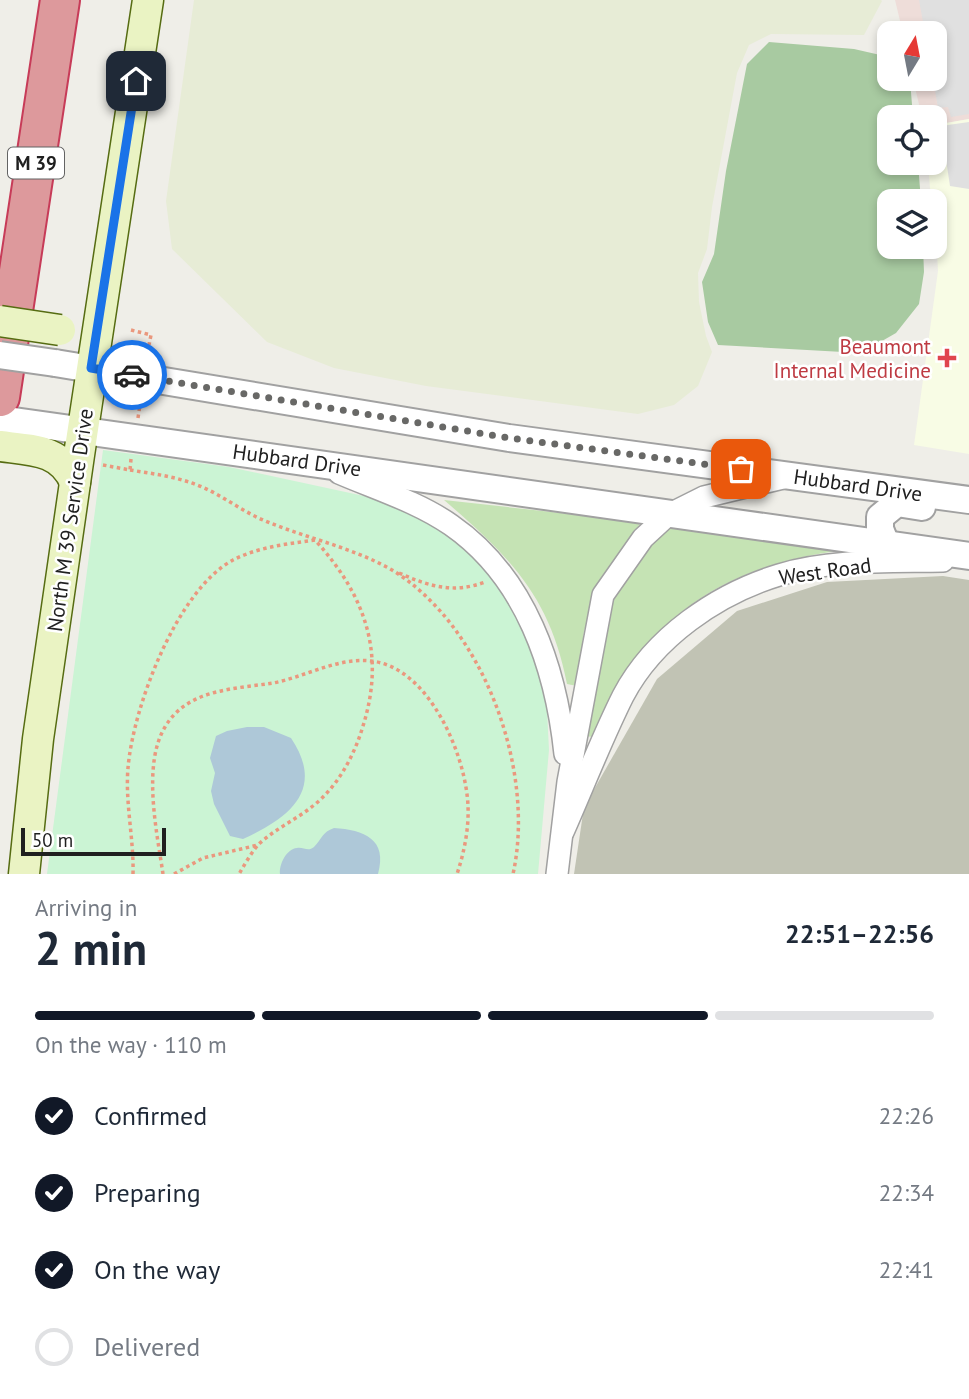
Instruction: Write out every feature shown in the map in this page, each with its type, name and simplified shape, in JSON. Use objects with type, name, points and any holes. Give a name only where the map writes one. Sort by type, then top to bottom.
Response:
[{"type":"highway","name":"M 39","points":[[0,397],[60,0]]},
{"type":"highway","points":[[48,83],[75,0]]},
{"type":"main road","name":"North M 39 Service Drive","points":[[24,874],[38,739],[91,368],[148,0]]},
{"type":"main road","points":[[0,321],[60,330],[75,329],[87,321],[103,297]]},
{"type":"main road","points":[[0,446],[46,439],[75,482]]},
{"type":"street","name":"Hubbard Drive","points":[[0,355],[509,438],[969,500]]},
{"type":"street","name":"Hubbard Drive","points":[[0,419],[46,439],[82,431],[315,462],[969,558]]},
{"type":"street","name":"West Road","points":[[315,462],[406,501],[452,526],[494,564],[526,611],[549,664],[561,712],[568,782]]},
{"type":"street","name":"West Road","points":[[557,874],[568,782],[603,595],[643,538],[668,515],[704,497],[792,476]]},
{"type":"street","points":[[886,544],[880,529],[880,517],[897,503],[969,513]]},
{"type":"street","name":"West Road","points":[[564,832],[624,694],[653,653],[685,623],[724,598],[780,575],[842,564],[969,558]]},
{"type":"path","points":[[131,330],[151,335],[149,345]]},
{"type":"path","points":[[137,422],[141,392]]},
{"type":"path","points":[[130,470],[132,453]]},
{"type":"path","points":[[103,465],[176,477],[204,488],[260,519],[361,555],[432,587],[452,589],[482,584],[501,574]]},
{"type":"path","points":[[174,874],[203,858],[258,845],[298,820],[336,783],[359,740],[372,700],[374,661],[356,599],[336,563],[315,540]]},
{"type":"path","points":[[132,874],[128,791],[132,745],[154,671],[177,622],[209,576],[232,560],[254,551],[315,540]]},
{"type":"path","points":[[393,571],[445,616],[467,646],[502,717],[519,826],[513,874]]},
{"type":"path","points":[[163,874],[154,808],[155,751],[163,729],[178,709],[196,698],[221,691],[276,682],[361,660],[388,665],[409,678],[443,719],[454,741],[464,772],[468,806],[463,857],[457,874]]},
{"type":"path","points":[[239,874],[258,845]]},
{"type":"shaded area","points":[[194,0],[882,1],[864,35],[771,34],[749,45],[737,73],[712,207],[707,249],[698,273],[699,302],[712,352],[698,386],[674,405],[638,414],[426,386],[334,368],[267,342],[172,249],[166,201]]},
{"type":"shaded area","points":[[895,0],[969,0],[969,119],[947,123],[947,105],[919,105],[916,91],[947,91],[947,21],[900,21]]},
{"type":"shaded area","points":[[919,0],[969,0],[969,114],[951,117],[947,105],[937,105],[935,91],[947,91],[947,21],[923,21]]},
{"type":"shaded area","name":"Beaumont Internal Medicine","points":[[969,119],[969,454],[914,445],[938,271],[937,259],[947,259],[947,189],[930,189],[929,175],[947,175],[947,123]]},
{"type":"shaded area","points":[[969,122],[969,189],[950,186],[947,125]]},
{"type":"shaded area","points":[[943,576],[969,580],[969,874],[574,874],[584,807],[657,679],[737,611],[827,582]]},
{"type":"green space","points":[[769,42],[854,49],[877,54],[877,91],[911,91],[912,105],[877,105],[877,175],[919,175],[920,189],[877,189],[877,259],[923,259],[919,304],[896,333],[861,353],[718,345],[708,322],[702,282],[714,254],[726,171],[747,64]]},
{"type":"green space","points":[[103,450],[229,467],[364,496],[418,515],[464,547],[490,573],[515,605],[546,690],[549,750],[538,874],[47,874]]},
{"type":"green space","points":[[444,500],[641,522],[597,591],[584,631],[577,686],[567,684],[550,626],[524,580],[488,540]]},
{"type":"green space","points":[[671,526],[853,549],[807,556],[766,567],[728,583],[694,603],[663,628],[636,659],[613,695],[593,737],[585,736],[611,598],[639,550]]},
{"type":"water","points":[[247,727],[264,727],[291,738],[301,756],[305,773],[303,787],[288,812],[243,839],[230,836],[214,804],[211,791],[215,773],[210,758],[216,736]]},
{"type":"water","points":[[334,828],[355,831],[371,839],[380,852],[378,874],[280,874],[282,862],[290,851],[312,848]]},
{"type":"way so far","points":[[132,375],[509,438],[741,469]]},
{"type":"place","name":"Beaumont Internal Medicine","points":[[947,358]]},
{"type":"route","points":[[132,375],[91,368],[136,81]]}]
